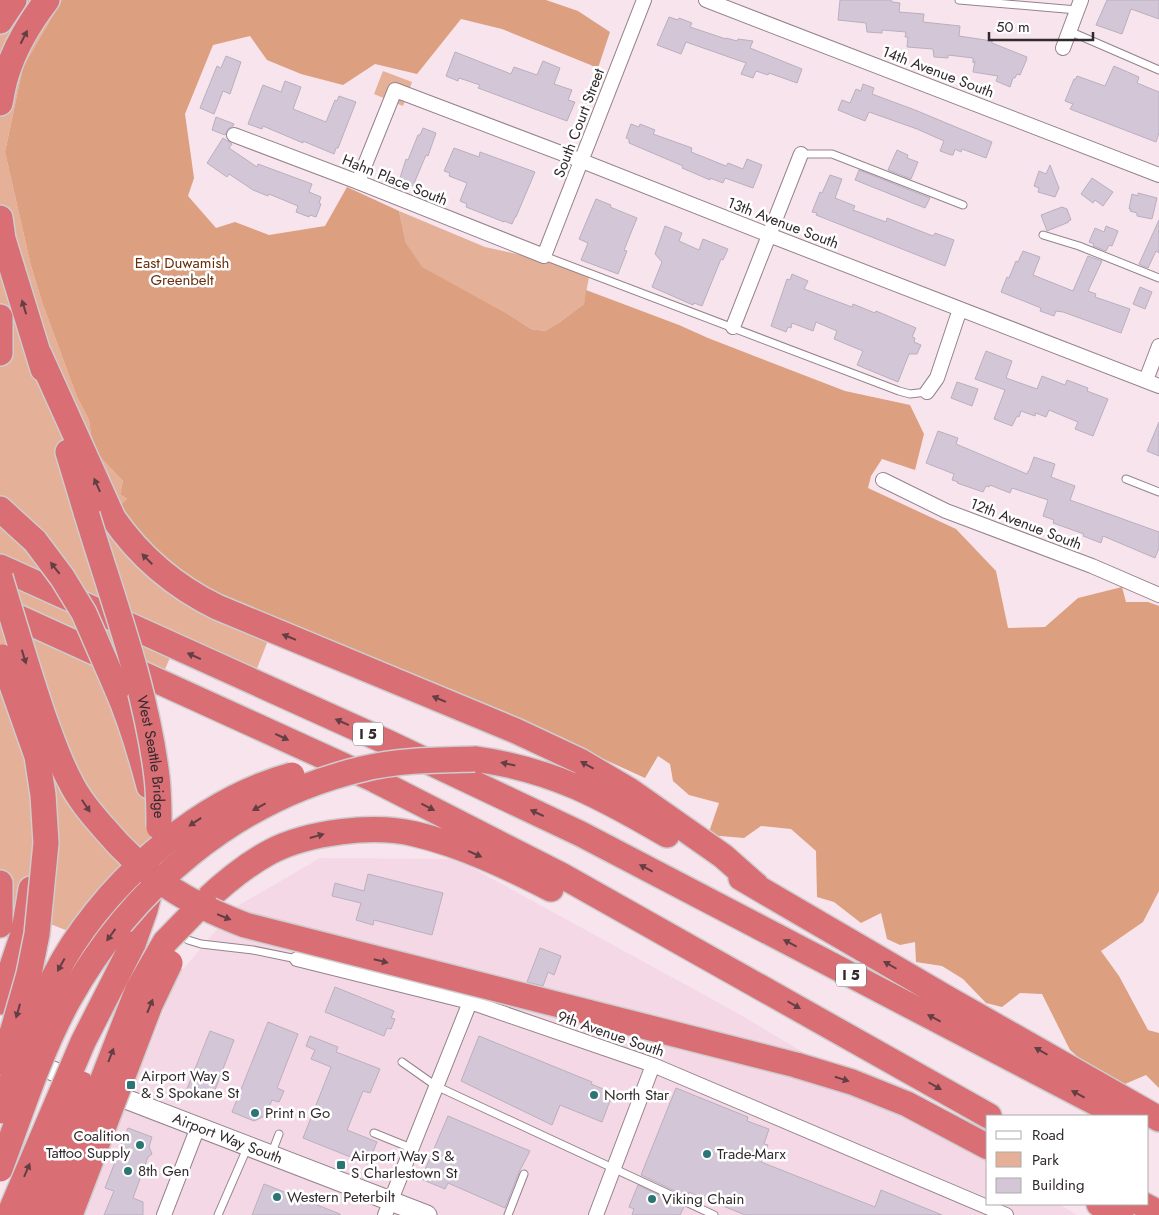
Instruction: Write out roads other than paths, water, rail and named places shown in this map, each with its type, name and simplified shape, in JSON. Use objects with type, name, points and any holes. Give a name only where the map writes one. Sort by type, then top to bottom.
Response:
[{"type":"highway","points":[[0,21],[14,0]]},
{"type":"highway","points":[[0,103],[3,85],[29,27],[47,0]]},
{"type":"highway","points":[[0,218],[3,239],[38,354],[106,506],[120,528],[156,568],[176,584],[204,600],[548,745],[592,768],[623,799],[709,860],[756,885],[876,957],[1159,1119]]},
{"type":"highway","points":[[0,317],[0,353]]},
{"type":"highway","name":"West Seattle Bridge","points":[[32,1215],[145,910],[158,858],[160,827],[157,779],[150,735],[137,679],[38,354]]},
{"type":"highway","points":[[0,508],[34,541],[62,577],[84,613],[132,725],[160,827]]},
{"type":"highway","name":"I 5","points":[[0,567],[389,743],[581,834],[1119,1115]]},
{"type":"highway","points":[[0,576],[36,694],[56,750],[70,782],[93,816],[122,850],[148,874],[210,912],[245,925],[796,1065],[852,1082],[907,1104],[986,1146]]},
{"type":"highway","name":"I 5","points":[[0,609],[374,780],[557,883]]},
{"type":"highway","points":[[0,1002],[24,931],[31,887],[34,834],[28,758],[1,653]]},
{"type":"highway","points":[[0,1064],[13,1030],[29,974],[37,934],[46,843],[43,794],[37,756],[1,653]]},
{"type":"highway","points":[[0,1111],[40,1007],[55,975],[92,917],[138,867],[174,836],[216,808],[243,794],[285,777],[343,762],[407,754],[475,759],[511,765],[541,773],[586,790],[623,799]]},
{"type":"highway","points":[[0,1170],[44,1053],[72,993],[121,922],[158,882],[181,861],[221,830],[249,813],[308,784],[336,775],[380,765],[427,760],[475,759]]},
{"type":"highway","points":[[50,1215],[138,989],[165,942],[204,902],[245,867],[271,852],[290,844],[322,835],[368,830],[405,832],[438,840],[506,867],[557,883],[670,952],[706,955],[987,1115]]},
{"type":"highway","points":[[0,883],[0,925]]},
{"type":"highway","points":[[70,1215],[150,1005],[204,902]]},
{"type":"highway","points":[[9,1215],[83,1042],[133,944]]},
{"type":"highway","points":[[1101,1205],[1121,1215]]},
{"type":"highway","points":[[1144,1205],[1159,1213]]},
{"type":"main road","name":"Airport Way South","points":[[0,1051],[271,1155],[388,1208],[427,1215]]},
{"type":"main road","points":[[0,1184],[45,1068]]},
{"type":"street","name":"South Court Street","points":[[544,256],[644,0]]},
{"type":"street","name":"14th Avenue South","points":[[706,0],[1159,175]]},
{"type":"street","points":[[1062,48],[1079,5]]},
{"type":"street","name":"13th Avenue South","points":[[358,182],[395,90],[1159,386]]},
{"type":"street","name":"Hahn Place South","points":[[234,135],[544,256]]},
{"type":"street","points":[[733,327],[801,154]]},
{"type":"street","points":[[927,392],[937,378],[960,309]]},
{"type":"street","points":[[1146,380],[1159,346]]},
{"type":"street","name":"12th Avenue South","points":[[883,480],[946,511],[1092,566],[1159,595]]},
{"type":"street","name":"9th Avenue South","points":[[297,959],[470,1002],[653,1066],[1006,1215]]},
{"type":"street","points":[[388,1208],[470,1002]]},
{"type":"street","points":[[596,1215],[653,1066]]},
{"type":"street","points":[[164,1215],[198,1126]]},
{"type":"lane","points":[[959,0],[1079,5]]},
{"type":"lane","points":[[1069,31],[1159,70]]},
{"type":"lane","points":[[801,154],[832,154],[963,205]]},
{"type":"lane","points":[[1043,235],[1079,246],[1159,278]]},
{"type":"lane","points":[[544,256],[900,391],[910,394],[927,392]]},
{"type":"lane","points":[[1126,479],[1159,492]]},
{"type":"lane","name":"9th Avenue South","points":[[188,940],[201,944],[253,950],[297,959]]},
{"type":"lane","points":[[402,1062],[436,1086],[714,1215]]},
{"type":"lane","points":[[374,1133],[411,1148]]},
{"type":"lane","points":[[271,1155],[279,1134]]},
{"type":"lane","points":[[218,1215],[248,1146]]},
{"type":"lane","points":[[508,1215],[524,1174]]},
{"type":"place","name":"Airport Way S & S Spokane St","points":[[131,1085]]},
{"type":"place","name":"North Star","points":[[594,1095]]},
{"type":"place","name":"Print n Go","points":[[255,1113]]},
{"type":"place","name":"Coalition Tattoo Supply","points":[[140,1145]]},
{"type":"place","name":"Trade-Marx","points":[[707,1154]]},
{"type":"place","name":"Airport Way S & S Charlestown St","points":[[341,1165]]},
{"type":"place","name":"8th Gen","points":[[128,1171]]},
{"type":"place","name":"Western Peterbilt","points":[[277,1197]]},
{"type":"place","name":"Viking Chain","points":[[652,1199]]},
{"type":"park label","name":"East Duwamish Greenbelt","points":[[182,272]]}]
